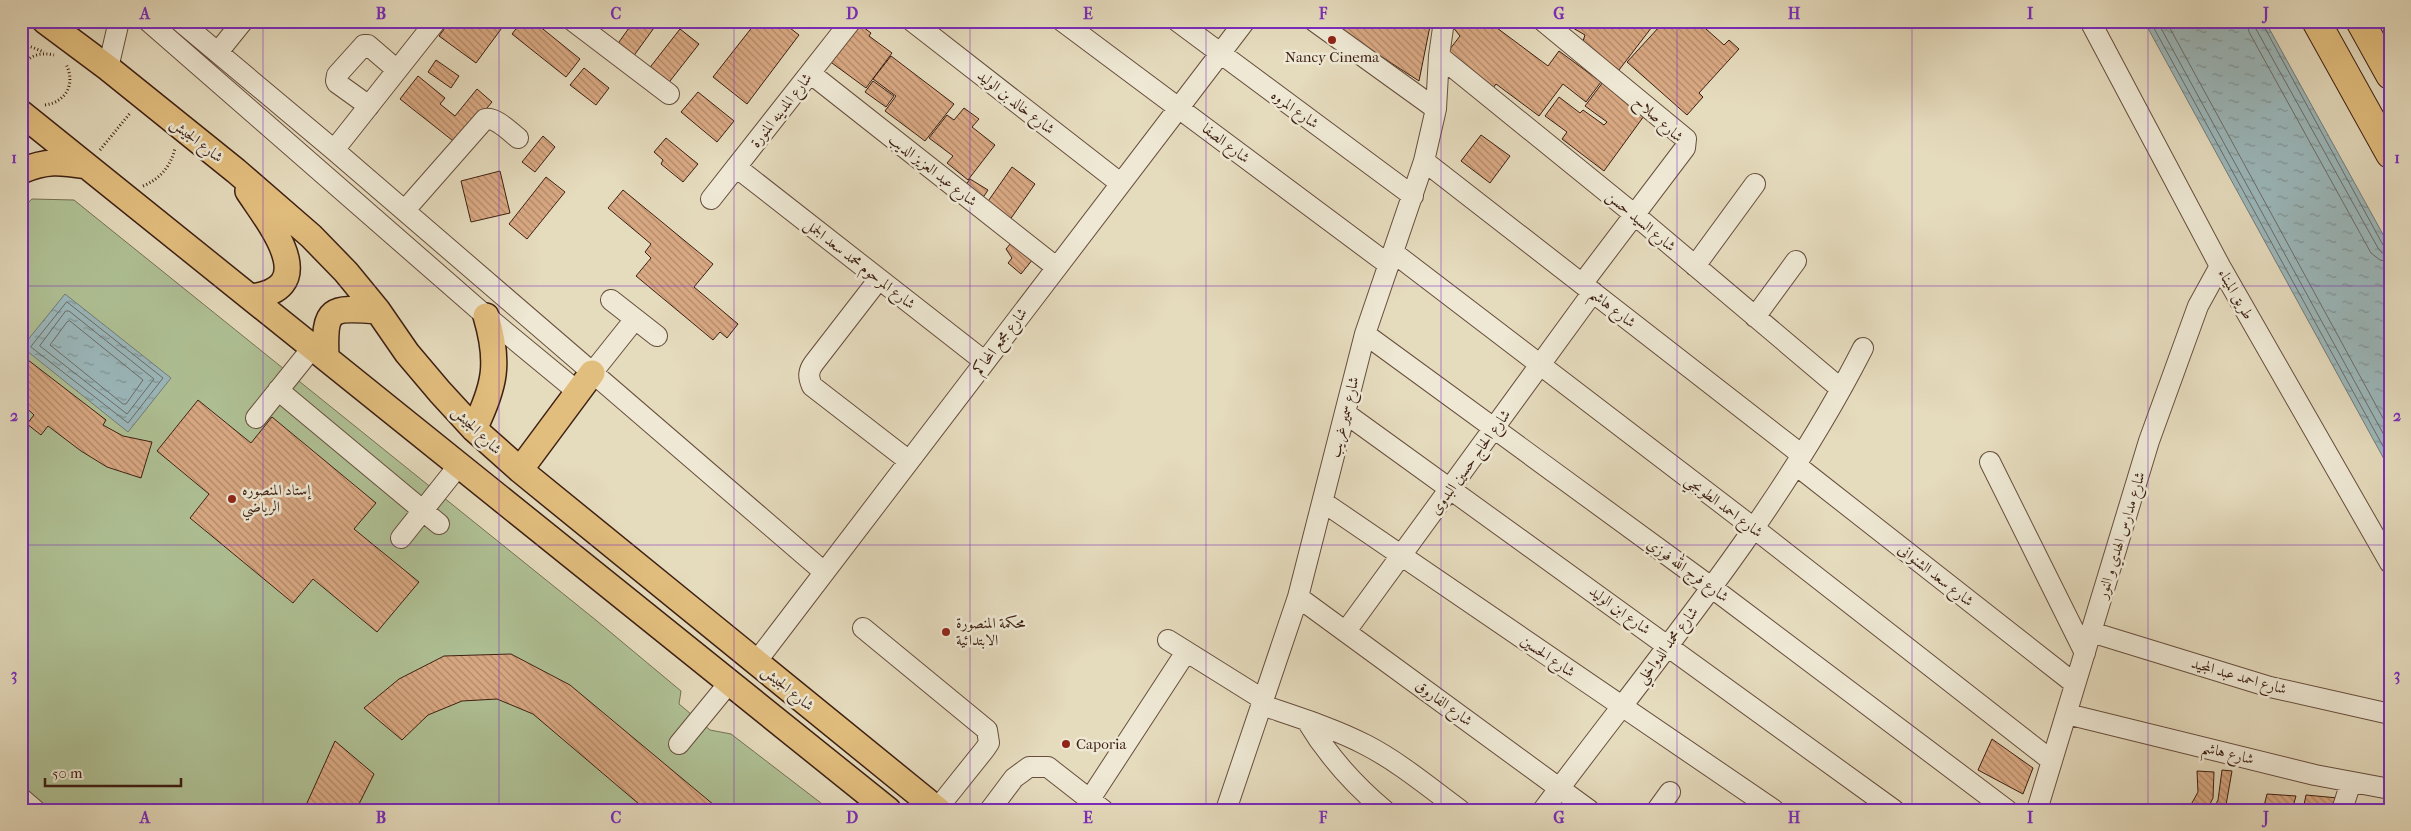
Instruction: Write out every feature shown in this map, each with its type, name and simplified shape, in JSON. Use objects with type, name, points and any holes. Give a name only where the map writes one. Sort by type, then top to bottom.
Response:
[{"type":"highway","points":[[2316,21],[2390,154]]},
{"type":"highway","points":[[2360,21],[2390,75]]},
{"type":"main road","name":"شارع الجيش","points":[[45,21],[108,68],[236,171],[311,236],[346,272],[378,311],[418,366],[474,429],[520,470],[938,809]]},
{"type":"main road","points":[[29,109],[87,166],[888,810]]},
{"type":"main road","points":[[21,171],[40,163],[61,162],[87,166]]},
{"type":"main road","points":[[236,171],[281,242],[288,257],[287,273],[279,286],[266,295],[250,297]]},
{"type":"main road","points":[[319,352],[326,324],[332,314],[342,308],[378,311]]},
{"type":"main road","points":[[474,429],[487,402],[494,373],[494,344],[486,316]]},
{"type":"main road","points":[[520,470],[585,382]]},
{"type":"street","points":[[108,68],[118,21]]},
{"type":"street","points":[[148,21],[486,316],[585,382],[824,572]]},
{"type":"street","points":[[180,21],[405,210],[585,382]]},
{"type":"street","points":[[218,52],[243,21]]},
{"type":"street","points":[[334,150],[436,21]]},
{"type":"street","points":[[573,21],[669,94]]},
{"type":"street","name":"شارع المدينه المنورة","points":[[710,199],[851,21]]},
{"type":"street","name":"شارع خالد بن الوليد","points":[[912,21],[1120,183]]},
{"type":"street","name":"شارع الصفا","points":[[1062,21],[1178,108],[1391,259]]},
{"type":"street","name":"شارع المروه","points":[[1177,21],[1413,196]]},
{"type":"street","name":"شارع مجمع المحاكم","points":[[756,662],[1245,21]]},
{"type":"street","points":[[1314,21],[1436,108]]},
{"type":"street","name":"شارع سمير غريب","points":[[1226,810],[1298,597],[1366,334],[1424,161],[1436,108],[1438,56],[1444,21]]},
{"type":"street","name":"شارع صلاح","points":[[1543,21],[1686,139],[1685,148],[1635,214],[1587,288]]},
{"type":"street","name":"طريق الميناء","points":[[2090,21],[2220,266],[2390,563]]},
{"type":"street","points":[[369,106],[338,83],[336,81],[337,75],[364,45],[368,45],[397,70]]},
{"type":"street","name":"شارع السيد حسن","points":[[1438,56],[1635,214],[1842,389]]},
{"type":"street","name":"شارع عبد العزيز الديب","points":[[810,73],[1056,267]]},
{"type":"street","points":[[405,210],[485,119],[490,118],[518,138]]},
{"type":"street","name":"شارع هاشم","points":[[1424,161],[1587,288],[1799,460]]},
{"type":"street","name":"شارع المرحوم محمد سعد الجمل","points":[[736,167],[984,361]]},
{"type":"street","points":[[1695,266],[1755,184]]},
{"type":"street","name":"شارع احمد الطوبجي","points":[[1391,259],[1540,366],[1755,529],[2052,761]]},
{"type":"street","points":[[1755,316],[1796,260]]},
{"type":"street","name":"شارع مدارس الهدي و النور","points":[[2037,810],[2149,441],[2198,306],[2220,266]]},
{"type":"street","points":[[879,278],[809,370],[809,378],[812,386],[909,461]]},
{"type":"street","name":"شارع الحاج حسين البدوى","points":[[1346,631],[1540,366],[1587,288]]},
{"type":"street","points":[[611,300],[657,336]]},
{"type":"street","points":[[585,382],[635,319]]},
{"type":"street","name":"شارع فرج الله فوزي","points":[[1366,334],[1712,587],[2007,810]]},
{"type":"street","name":"شارع محمد الدواخلي","points":[[1544,810],[1755,529],[1842,389],[1863,348]]},
{"type":"street","points":[[256,418],[278,390],[319,352]]},
{"type":"street","points":[[278,390],[439,524]]},
{"type":"street","name":"شارع ابن الوليد","points":[[1345,413],[1668,644],[1894,810]]},
{"type":"street","name":"شارع سعد الشنوانى","points":[[1799,460],[2075,684]]},
{"type":"street","points":[[1990,462],[2085,652]]},
{"type":"street","points":[[401,538],[459,464]]},
{"type":"street","name":"شارع الحسين","points":[[1323,502],[1774,810]]},
{"type":"street","name":"شارع الفاروق","points":[[1298,597],[1589,810]]},
{"type":"street","points":[[862,628],[987,730],[989,743],[986,749],[938,809]]},
{"type":"street","name":"شارع احمد عبد المجيد","points":[[2091,632],[2270,687],[2390,714]]},
{"type":"street","points":[[1168,640],[1263,703],[1367,746],[1395,762],[1460,810]]},
{"type":"street","points":[[990,810],[1014,778],[1029,767],[1048,767],[1097,804],[1186,652]]},
{"type":"street","points":[[679,744],[729,683]]},
{"type":"street","name":"شارع هاشم","points":[[2066,714],[2306,773],[2390,789]]},
{"type":"street","points":[[1307,720],[1323,748],[1342,772],[1384,810]]},
{"type":"street","points":[[2342,810],[2351,782]]},
{"type":"street","points":[[1657,810],[1670,792]]},
{"type":"street","points":[[21,798],[35,810]]},
{"type":"path","points":[[21,43],[61,58],[70,72],[71,80],[66,95],[60,100],[29,109]]},
{"type":"path","points":[[21,69],[30,58],[46,53]]},
{"type":"path","points":[[87,166],[144,97]]},
{"type":"path","points":[[118,190],[136,189],[151,183],[164,172],[173,157],[177,141],[176,124]]},
{"type":"green space","name":"إستاد المنصوره الرياضي","points":[[32,199],[74,200],[597,621],[681,691],[679,704],[710,730],[731,734],[830,810],[50,810],[21,787],[21,209]]},
{"type":"water","points":[[2144,21],[2265,21],[2390,247],[2390,470]]},
{"type":"water","points":[[65,294],[171,378],[128,432],[22,347]]},
{"type":"building","points":[[450,21],[507,21],[476,63],[439,36]]},
{"type":"building","points":[[522,21],[533,21],[580,59],[566,77],[512,34]]},
{"type":"building","points":[[634,21],[659,21],[630,61],[614,49]]},
{"type":"building","points":[[757,21],[781,21],[799,35],[747,104],[713,77]]},
{"type":"building","points":[[855,21],[871,33],[869,36],[892,53],[866,88],[817,52]]},
{"type":"building","points":[[1337,21],[1431,21],[1419,81],[1334,26]]},
{"type":"building","points":[[1448,21],[1496,21],[1493,25],[1548,66],[1559,51],[1601,82],[1586,102],[1563,84],[1539,116],[1496,84],[1493,88],[1446,54],[1460,36]]},
{"type":"building","points":[[1561,21],[1653,21],[1655,23],[1619,70],[1582,44],[1585,35]]},
{"type":"building","points":[[1655,21],[1697,21],[1724,45],[1729,40],[1739,49],[1699,93],[1703,97],[1687,115],[1627,62],[1660,26]]},
{"type":"building","points":[[680,29],[699,44],[663,90],[644,75]]},
{"type":"building","points":[[891,56],[954,104],[925,141],[885,111],[896,96],[873,79]]},
{"type":"building","points":[[436,60],[459,76],[451,88],[428,72]]},
{"type":"building","points":[[584,68],[609,88],[596,105],[570,85]]},
{"type":"building","points":[[1609,74],[1652,105],[1604,171],[1562,139],[1567,132],[1545,116],[1559,97],[1580,113],[1583,110],[1604,125],[1607,122],[1585,106]]},
{"type":"building","points":[[418,76],[445,98],[440,104],[455,116],[477,89],[492,102],[457,144],[400,99]]},
{"type":"building","points":[[873,81],[894,96],[886,107],[865,92]]},
{"type":"building","points":[[698,92],[734,121],[717,142],[681,112]]},
{"type":"building","points":[[964,108],[979,119],[972,127],[995,145],[968,180],[947,163],[953,156],[929,138],[947,115],[954,120]]},
{"type":"building","points":[[1481,135],[1510,156],[1490,183],[1461,161]]},
{"type":"building","points":[[543,136],[555,147],[535,172],[522,162]]},
{"type":"building","points":[[666,138],[698,164],[683,182],[661,164],[663,160],[654,152]]},
{"type":"building","points":[[1012,167],[1035,184],[1007,224],[984,207]]},
{"type":"building","points":[[500,171],[510,213],[471,222],[461,181]]},
{"type":"building","points":[[546,177],[565,192],[527,239],[509,224]]},
{"type":"building","points":[[970,179],[988,190],[974,211],[956,199]]},
{"type":"building","points":[[623,190],[713,264],[694,287],[738,324],[727,338],[720,332],[713,340],[636,276],[651,258],[645,252],[651,244],[608,208]]},
{"type":"building","points":[[1016,237],[1037,254],[1021,274],[1008,263],[1012,258],[1006,249]]},
{"type":"building","points":[[21,359],[24,364],[28,360],[106,420],[103,425],[123,436],[152,442],[141,478],[107,467],[81,451],[48,426],[41,435],[27,424],[34,415],[21,403]]},
{"type":"building","points":[[198,400],[251,443],[272,417],[376,503],[354,529],[419,582],[377,632],[313,579],[293,603],[190,518],[209,494],[157,451]]},
{"type":"building","points":[[511,654],[570,685],[720,810],[646,810],[533,714],[497,699],[462,701],[428,715],[402,740],[364,708],[399,679],[444,656]]},
{"type":"building","points":[[1992,739],[2033,768],[2023,794],[1978,770]]},
{"type":"building","points":[[335,741],[374,774],[356,810],[307,810],[307,803]]},
{"type":"building","points":[[2222,770],[2232,771],[2226,805],[2223,810],[2213,810],[2218,800]]},
{"type":"building","points":[[2197,771],[2214,772],[2213,798],[2207,810],[2188,810],[2198,792]]},
{"type":"building","points":[[2267,794],[2296,796],[2292,810],[2263,810]]},
{"type":"building","points":[[2306,795],[2338,798],[2335,810],[2303,810]]},
{"type":"place","name":"Nancy Cinema","points":[[1332,40]]},
{"type":"place","name":"إستاد المنصوره الرياضي","points":[[232,499]]},
{"type":"place","name":"محكمة المنصورة الابتدائية","points":[[946,632]]},
{"type":"place","name":"Caporia","points":[[1066,744]]}]
